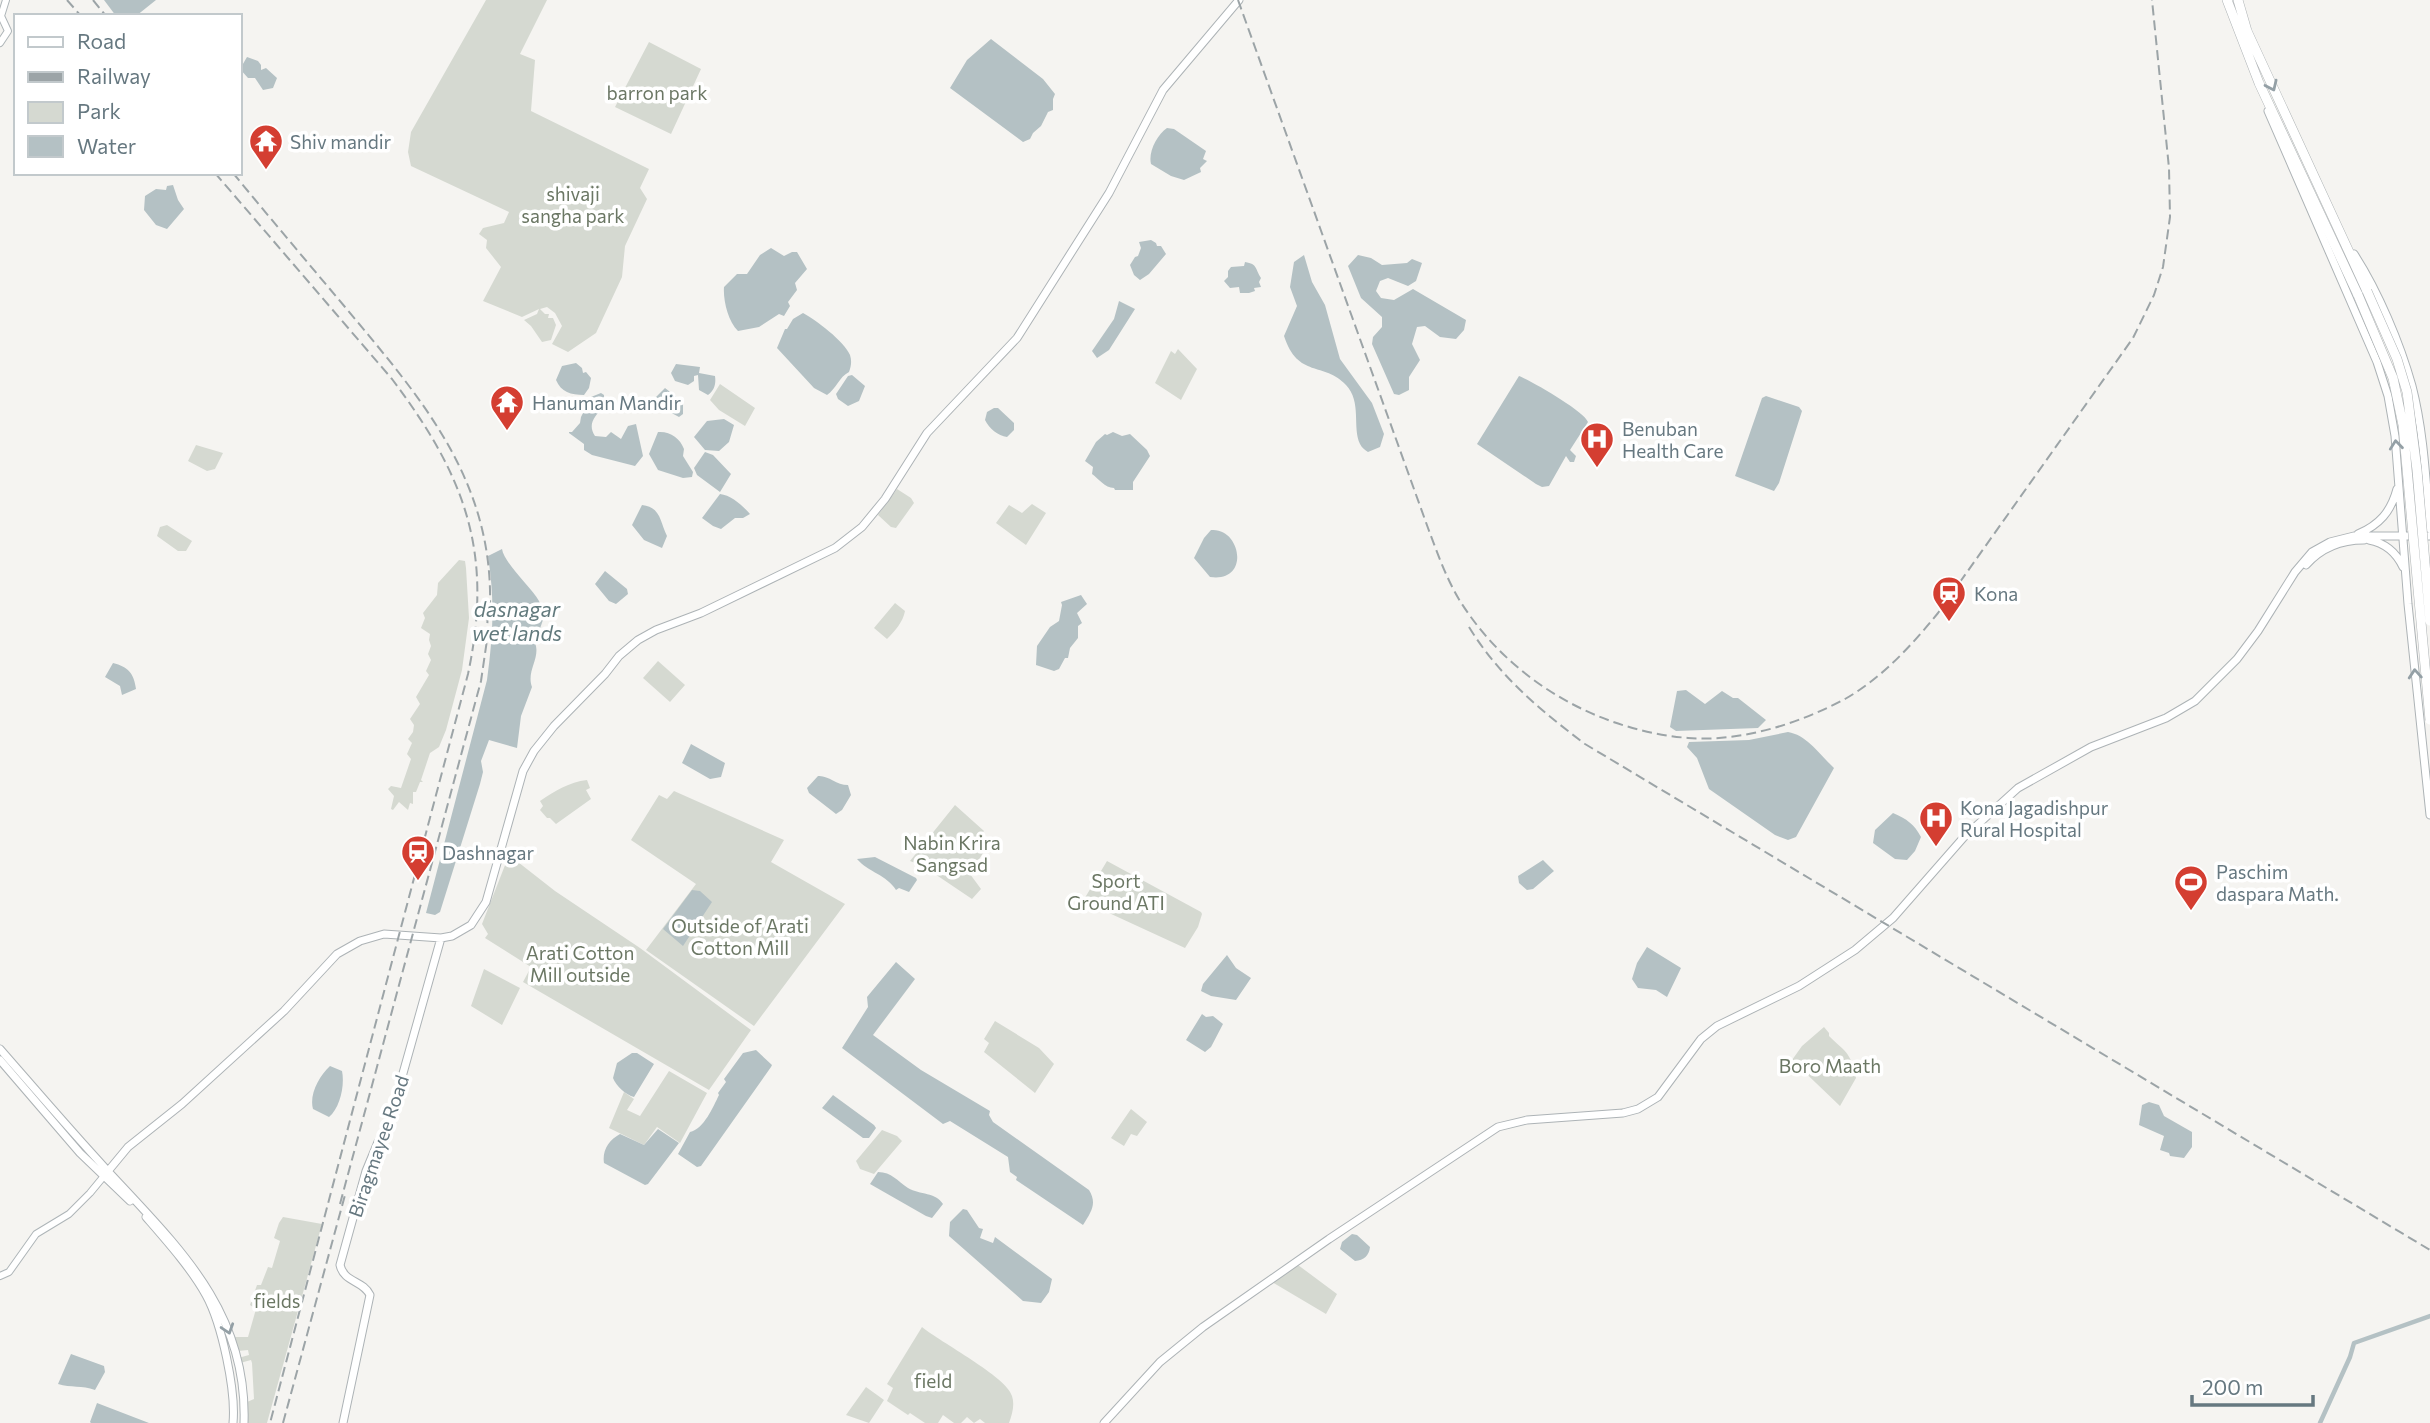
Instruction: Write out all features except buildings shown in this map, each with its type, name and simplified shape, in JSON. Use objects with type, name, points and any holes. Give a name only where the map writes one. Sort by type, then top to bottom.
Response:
[{"type":"highway","points":[[2227,0],[2259,83],[2397,359],[2407,392],[2417,470],[2430,621]]},
{"type":"highway","points":[[2238,0],[2247,31],[2343,239],[2393,377],[2403,425],[2430,720]]},
{"type":"main road","points":[[0,43],[8,31],[1,16],[6,0]]},
{"type":"main road","points":[[0,1276],[9,1272],[36,1234],[69,1214],[128,1147],[182,1104],[284,1011],[337,954],[360,941],[384,934],[441,938],[452,936],[471,925],[486,902],[523,771],[534,751],[619,656],[638,640],[656,630],[701,613],[835,548],[862,527],[885,499],[928,433],[1017,338],[1109,193],[1163,90],[1239,0]]},
{"type":"main road","points":[[2259,83],[2273,124],[2377,362],[2392,416],[2430,815]]},
{"type":"main road","points":[[2343,239],[2373,288],[2406,368],[2417,409],[2430,529]]},
{"type":"main road","points":[[2276,604],[2295,572],[2312,552],[2330,542],[2354,536],[2373,527],[2384,516],[2393,500],[2398,477]]},
{"type":"main road","points":[[2426,484],[2430,494]]},
{"type":"main road","points":[[2354,536],[2402,539]]},
{"type":"main road","points":[[1104,1423],[1160,1362],[1203,1327],[1352,1223],[1498,1128],[1527,1120],[1623,1113],[1638,1109],[1658,1097],[1701,1040],[1717,1026],[1799,986],[1855,950],[1893,918],[1964,837],[2018,788],[2091,747],[2165,718],[2195,701],[2237,659],[2305,566],[2322,551],[2346,542],[2430,538]]},
{"type":"main road","points":[[2369,540],[2380,543],[2395,554],[2402,564],[2406,578]]},
{"type":"main road","name":"Biragmayee Road","points":[[343,1423],[370,1295],[366,1287],[345,1277],[340,1265],[366,1171],[378,1142],[389,1125],[441,938]]},
{"type":"main road","points":[[0,1049],[169,1244],[206,1296],[226,1354],[233,1423]]},
{"type":"main road","points":[[0,1060],[67,1139],[106,1173],[175,1243],[220,1308],[240,1377],[244,1423]]},
{"type":"green space","name":"shivaji sangha park","points":[[486,0],[547,0],[520,54],[535,60],[531,111],[649,169],[640,188],[647,199],[625,246],[622,277],[596,333],[568,352],[552,344],[562,326],[555,313],[547,307],[540,309],[549,314],[548,318],[553,318],[556,325],[551,340],[542,342],[524,320],[537,314],[539,309],[522,317],[483,301],[501,267],[486,248],[487,240],[479,234],[483,228],[504,223],[509,212],[411,166],[408,152],[411,132]]},
{"type":"green space","name":"barron park","points":[[649,42],[701,69],[671,134],[615,107]]},
{"type":"green space","points":[[1178,349],[1197,369],[1181,400],[1155,383],[1171,351],[1175,354]]},
{"type":"green space","points":[[720,384],[755,408],[745,426],[719,410],[710,400]]},
{"type":"green space","points":[[196,445],[223,453],[215,469],[207,471],[188,461]]},
{"type":"green space","points":[[897,489],[914,503],[896,528],[891,527],[878,515]]},
{"type":"green space","points":[[1032,504],[1046,513],[1026,545],[996,523],[1009,505],[1022,513]]},
{"type":"green space","points":[[167,525],[192,541],[186,551],[178,551],[157,536],[160,527]]},
{"type":"green space","points":[[459,560],[465,561],[469,618],[462,670],[446,730],[439,747],[430,753],[421,780],[423,782],[420,782],[416,792],[413,792],[413,804],[410,803],[408,810],[399,802],[393,810],[394,796],[388,789],[391,786],[401,788],[411,759],[407,754],[412,743],[408,739],[414,725],[410,719],[420,704],[416,697],[429,675],[426,671],[431,660],[428,654],[431,646],[430,634],[421,628],[425,618],[423,613],[437,595],[438,583]]},
{"type":"green space","points":[[895,603],[905,611],[901,623],[887,639],[874,628]]},
{"type":"green space","points":[[658,661],[685,685],[670,702],[643,678]]},
{"type":"green space","points":[[587,780],[590,788],[586,790],[591,799],[556,824],[540,810],[543,806],[540,801],[546,797],[568,785]]},
{"type":"green space","name":"Outside of Arati Cotton Mill","points":[[674,791],[784,840],[771,862],[845,904],[754,1026],[646,950],[696,884],[631,840],[659,795],[667,799]]},
{"type":"green space","name":"Nabin Krira Sangsad","points":[[955,805],[984,831],[975,841],[983,853],[970,874],[981,889],[972,899],[923,866],[910,861]]},
{"type":"green space","name":"Arati Cotton Mill outside","points":[[509,855],[555,891],[640,948],[751,1030],[709,1090],[523,982],[531,967],[485,938],[488,934],[482,924]]},
{"type":"green space","name":"Sport Ground ATI","points":[[1107,861],[1201,912],[1198,927],[1185,948],[1083,901]]},
{"type":"green space","points":[[484,969],[520,988],[502,1025],[471,1006]]},
{"type":"green space","points":[[995,1021],[1039,1048],[1054,1064],[1035,1093],[984,1052],[989,1043],[984,1039]]},
{"type":"green space","name":"Boro Maath","points":[[1824,1027],[1849,1057],[1856,1078],[1840,1106],[1792,1060],[1802,1046]]},
{"type":"green space","points":[[669,1071],[707,1093],[680,1143],[657,1127],[644,1145],[609,1128],[624,1092],[634,1099],[627,1110],[640,1116]]},
{"type":"green space","points":[[1131,1109],[1147,1122],[1137,1136],[1131,1134],[1124,1146],[1111,1138]]},
{"type":"green space","points":[[882,1130],[902,1141],[874,1174],[860,1169],[856,1161]]},
{"type":"green space","name":"fields","points":[[283,1217],[322,1224],[267,1423],[248,1423],[247,1402],[254,1399],[252,1363],[251,1360],[240,1363],[238,1358],[249,1355],[248,1350],[238,1351],[235,1337],[248,1337],[256,1309],[250,1305],[257,1285],[261,1285],[268,1267],[272,1268],[280,1241],[274,1238]]},
{"type":"green space","points":[[1298,1265],[1337,1294],[1326,1314],[1272,1282]]},
{"type":"green space","name":"field","points":[[922,1327],[986,1370],[1007,1388],[1013,1403],[1009,1423],[985,1423],[980,1419],[974,1423],[967,1417],[961,1423],[954,1423],[943,1415],[938,1423],[925,1423],[887,1401],[893,1388],[887,1384]]},
{"type":"green space","points":[[866,1387],[884,1400],[869,1423],[846,1415]]},
{"type":"water","points":[[104,0],[156,0],[138,14],[114,14]]},
{"type":"water","points":[[991,39],[1043,79],[1055,94],[1053,110],[1048,112],[1030,139],[1023,142],[950,88],[967,60]]},
{"type":"water","points":[[247,57],[258,61],[261,70],[266,68],[277,78],[273,88],[263,90],[255,78],[248,78],[242,71]]},
{"type":"water","points":[[1167,128],[1174,129],[1206,151],[1203,159],[1207,161],[1200,168],[1201,172],[1184,180],[1151,164],[1154,144]]},
{"type":"water","points":[[173,185],[184,209],[167,229],[156,225],[144,210],[145,196],[156,189],[166,190],[167,186]]},
{"type":"water","points":[[1151,240],[1161,246],[1166,254],[1149,274],[1140,280],[1134,275],[1130,265],[1138,256],[1141,248],[1139,242]]},
{"type":"water","points":[[771,248],[784,256],[797,252],[807,269],[795,283],[797,290],[788,302],[790,306],[784,316],[779,314],[759,327],[738,331],[727,310],[724,287],[737,274],[747,274],[760,255]]},
{"type":"water","points":[[1304,255],[1312,282],[1325,305],[1340,359],[1372,403],[1384,434],[1380,447],[1368,452],[1358,437],[1354,399],[1346,385],[1329,373],[1312,368],[1296,358],[1284,336],[1297,306],[1290,287],[1294,262]]},
{"type":"water","points":[[1358,255],[1371,258],[1382,265],[1407,263],[1412,259],[1422,263],[1416,281],[1408,286],[1388,278],[1380,281],[1376,291],[1381,298],[1394,300],[1413,289],[1466,320],[1464,330],[1456,339],[1440,337],[1425,326],[1417,327],[1412,344],[1420,360],[1409,377],[1409,390],[1399,395],[1394,394],[1372,344],[1373,337],[1382,327],[1382,317],[1361,298],[1348,266]]},
{"type":"water","points":[[1245,262],[1256,267],[1261,278],[1261,287],[1254,288],[1255,291],[1249,293],[1240,293],[1239,287],[1230,288],[1224,281],[1231,267],[1244,266]]},
{"type":"water","points":[[1119,301],[1135,309],[1109,350],[1097,358],[1092,351],[1114,319]]},
{"type":"water","points":[[803,313],[836,337],[850,355],[849,372],[827,395],[814,388],[777,348],[785,329],[793,319]]},
{"type":"water","points":[[576,363],[583,373],[586,372],[591,378],[584,395],[567,392],[556,380],[562,366]]},
{"type":"water","points":[[676,364],[700,367],[699,373],[715,376],[712,391],[708,395],[699,390],[698,375],[694,376],[694,381],[688,385],[675,381],[671,373]]},
{"type":"water","points":[[852,375],[865,386],[859,401],[848,406],[838,399],[836,394],[848,376]]},
{"type":"water","points":[[1519,376],[1568,404],[1588,422],[1570,450],[1576,456],[1574,462],[1570,462],[1566,456],[1549,486],[1536,484],[1477,444]]},
{"type":"water","points":[[665,388],[683,402],[683,414],[679,417],[653,403]]},
{"type":"water","points":[[601,393],[604,395],[604,406],[593,420],[593,432],[595,436],[606,437],[611,432],[621,439],[628,426],[636,424],[643,456],[635,466],[592,455],[584,450],[584,444],[569,433],[580,423],[591,397]]},
{"type":"water","points":[[1766,396],[1799,407],[1802,411],[1774,491],[1735,476],[1762,398]]},
{"type":"water","points":[[998,408],[1014,423],[1014,430],[1007,437],[994,431],[985,420],[987,412]]},
{"type":"water","points":[[724,419],[734,425],[729,442],[719,451],[705,450],[694,437],[707,421]]},
{"type":"water","points":[[658,432],[670,434],[680,442],[684,449],[683,456],[693,472],[692,477],[683,478],[658,470],[649,454]]},
{"type":"water","points":[[1113,432],[1122,436],[1130,434],[1150,456],[1133,482],[1133,490],[1115,490],[1105,485],[1092,474],[1093,467],[1085,461],[1096,442],[1105,434]]},
{"type":"water","points":[[705,452],[713,455],[731,474],[720,492],[697,475],[694,468]]},
{"type":"water","points":[[720,494],[740,504],[750,514],[735,518],[721,529],[713,526],[702,518]]},
{"type":"water","points":[[642,505],[653,509],[659,516],[667,536],[662,548],[644,540],[632,525]]},
{"type":"water","points":[[1211,530],[1221,531],[1235,545],[1236,564],[1232,572],[1223,577],[1210,577],[1194,558]]},
{"type":"water","name":"dasnagar wet lands","points":[[502,549],[539,601],[544,617],[535,643],[532,687],[521,716],[517,748],[489,740],[481,761],[483,772],[480,784],[440,912],[435,915],[426,913],[487,680],[492,618],[488,556]]},
{"type":"water","points":[[605,571],[627,589],[628,594],[616,604],[609,601],[595,584]]},
{"type":"water","points":[[1081,595],[1087,604],[1077,613],[1082,623],[1078,626],[1078,638],[1070,648],[1068,658],[1054,671],[1036,665],[1037,646],[1050,627],[1059,621],[1061,602]]},
{"type":"water","points":[[113,663],[123,666],[129,672],[136,689],[122,695],[120,686],[105,677]]},
{"type":"water","points":[[1686,690],[1705,704],[1722,691],[1738,698],[1766,720],[1758,728],[1676,731],[1670,727],[1677,691]]},
{"type":"water","points":[[1788,732],[1807,741],[1834,768],[1796,837],[1788,840],[1775,835],[1709,789],[1697,758],[1687,747],[1689,742],[1749,740]]},
{"type":"water","points":[[691,744],[725,763],[721,777],[710,779],[682,763]]},
{"type":"water","points":[[818,776],[848,785],[851,795],[842,810],[836,814],[809,793],[807,788]]},
{"type":"water","points":[[1893,813],[1910,822],[1921,837],[1915,851],[1907,860],[1895,859],[1873,843],[1875,830]]},
{"type":"water","points":[[875,857],[916,878],[909,892],[899,888],[896,890],[857,859]]},
{"type":"water","points":[[1543,860],[1554,871],[1533,889],[1527,890],[1519,883],[1518,876]]},
{"type":"water","points":[[692,890],[700,891],[712,902],[683,946],[663,929]]},
{"type":"water","points":[[1647,947],[1681,968],[1667,997],[1656,990],[1638,988],[1632,979],[1637,963]]},
{"type":"water","points":[[1227,955],[1236,968],[1251,978],[1236,1000],[1211,996],[1201,991],[1203,984]]},
{"type":"water","points":[[896,962],[915,979],[873,1035],[921,1070],[990,1111],[993,1122],[1089,1190],[1093,1199],[1092,1207],[1083,1225],[1016,1180],[1017,1177],[1010,1172],[1008,1157],[950,1121],[943,1124],[842,1048],[868,1007],[867,997]]},
{"type":"water","points":[[1202,1014],[1206,1017],[1213,1016],[1223,1024],[1211,1047],[1205,1052],[1186,1040]]},
{"type":"water","points":[[756,1050],[771,1067],[701,1166],[697,1167],[678,1154],[690,1132],[700,1127],[708,1117],[726,1082],[724,1079],[743,1053]]},
{"type":"water","points":[[632,1053],[637,1053],[654,1064],[634,1097],[622,1090],[613,1078],[617,1063]]},
{"type":"water","points":[[330,1066],[342,1071],[343,1083],[339,1102],[329,1117],[313,1109],[312,1098],[322,1075]]},
{"type":"water","points":[[833,1095],[874,1125],[876,1128],[869,1138],[863,1138],[822,1108]]},
{"type":"water","points":[[2149,1102],[2159,1105],[2164,1116],[2192,1132],[2192,1147],[2184,1158],[2170,1156],[2160,1150],[2164,1136],[2139,1125],[2142,1105]]},
{"type":"water","points":[[658,1129],[679,1143],[648,1184],[645,1185],[604,1163],[605,1150],[616,1136],[620,1134],[644,1145]]},
{"type":"water","points":[[878,1172],[891,1175],[908,1188],[936,1197],[943,1204],[932,1218],[926,1216],[870,1184]]},
{"type":"water","points":[[963,1209],[967,1210],[979,1228],[983,1229],[980,1238],[993,1243],[995,1237],[1052,1279],[1049,1292],[1041,1303],[1023,1301],[949,1236],[950,1222]]},
{"type":"water","points":[[1352,1234],[1357,1235],[1370,1247],[1363,1259],[1355,1261],[1340,1249],[1342,1242]]},
{"type":"water","points":[[71,1354],[104,1366],[105,1372],[95,1390],[58,1384]]},
{"type":"water","points":[[97,1403],[149,1423],[91,1423]]},
{"type":"waterway","points":[[2320,1423],[2354,1343],[2430,1316]]},
{"type":"railway","points":[[67,0],[79,14]]},
{"type":"railway","points":[[93,0],[104,14]]},
{"type":"railway","points":[[1238,0],[1428,528],[1460,601],[1480,629],[1503,654],[1529,677],[1558,696],[1588,712],[1620,724],[1688,738],[1749,734],[1808,716],[1859,691],[1896,660],[1938,613],[2133,338],[2154,295],[2163,267],[2170,217],[2169,168],[2152,0]]},
{"type":"railway","points":[[217,175],[392,379],[417,415],[455,483],[467,517],[475,553],[477,590],[475,630],[468,674],[270,1423]]},
{"type":"railway","points":[[235,175],[373,340],[425,408],[447,442],[465,479],[479,518],[488,560],[490,605]]},
{"type":"railway","points":[[340,1204],[481,681],[487,640],[488,597]]},
{"type":"railway","points":[[1469,627],[1507,677],[1585,744],[2430,1250]]},
{"type":"railway","points":[[283,1423],[345,1195]]},
{"type":"place","name":"Shiv mandir","points":[[266,171]]},
{"type":"place","name":"Hanuman Mandir","points":[[507,432]]},
{"type":"place","name":"Benuban Health Care","points":[[1597,469]]},
{"type":"place","name":"Kona","points":[[1949,623]]},
{"type":"place","name":"Kona Jagadishpur Rural Hospital","points":[[1936,848]]},
{"type":"place","name":"Dashnagar","points":[[418,882]]},
{"type":"place","name":"Paschim daspara Math.","points":[[2191,912]]}]
